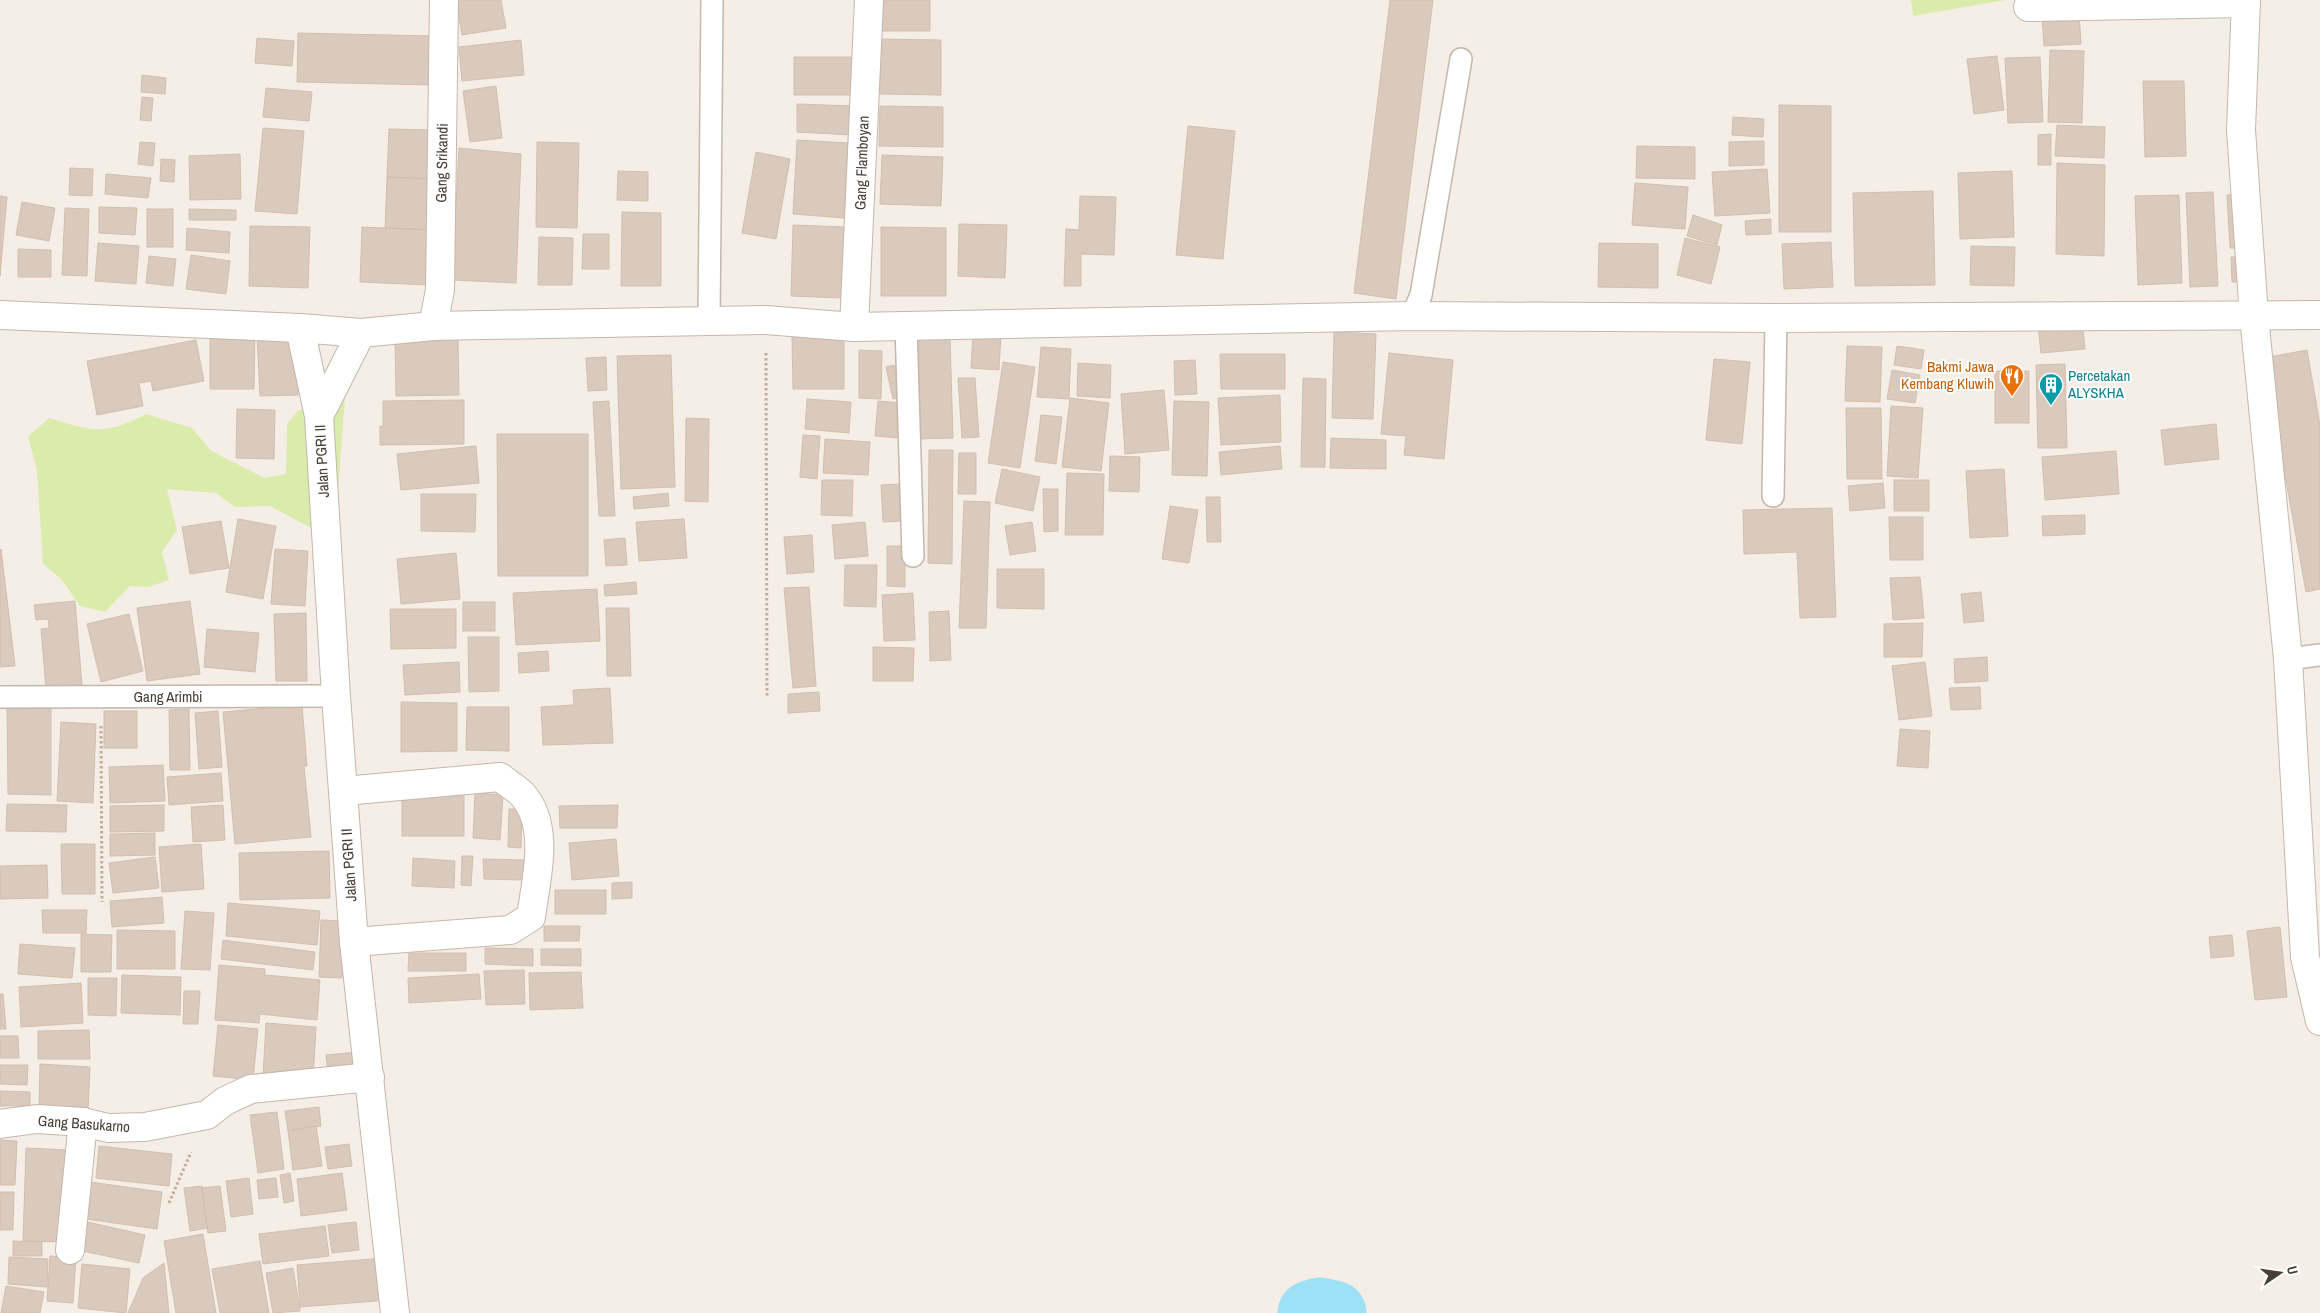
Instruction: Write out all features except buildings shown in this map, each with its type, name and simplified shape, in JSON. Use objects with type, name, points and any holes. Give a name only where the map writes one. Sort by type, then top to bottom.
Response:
[{"type":"street","name":"Gang Srikandi","points":[[433,326],[440,290],[444,0]]},
{"type":"street","name":"Gang Flamboyan","points":[[854,327],[869,0]]},
{"type":"street","points":[[2028,7],[2246,1],[2241,130],[2254,316],[2288,659],[2305,957],[2320,1021]]},
{"type":"street","points":[[0,315],[300,328],[361,334],[433,326],[766,320],[854,327],[1412,316],[1776,318],[2320,315]]},
{"type":"street","name":"Jalan PGRI II","points":[[300,328],[319,416],[336,696],[354,942],[370,1077],[389,1311]]},
{"type":"street","name":"Jalan PGRI II","points":[[319,416],[361,334]]},
{"type":"street","points":[[344,791],[500,777],[522,794],[535,818],[540,850],[531,917],[510,930],[504,932],[354,942]]},
{"type":"street","name":"Gang Basukarno","points":[[0,1124],[37,1120],[83,1122],[108,1128],[145,1127],[207,1115],[225,1101],[250,1089],[370,1077]]},
{"type":"street","points":[[70,1250],[83,1122]]},
{"type":"lane","points":[[709,321],[712,0]]},
{"type":"lane","points":[[1412,316],[1421,296],[1461,59]]},
{"type":"lane","points":[[1773,496],[1776,318]]},
{"type":"lane","points":[[906,326],[913,556]]},
{"type":"lane","points":[[2288,659],[2320,655]]},
{"type":"lane","name":"Gang Arimbi","points":[[0,697],[336,696]]},
{"type":"path","points":[[766,320],[767,697]]},
{"type":"path","points":[[101,698],[102,902]]},
{"type":"path","points":[[169,1203],[207,1115]]},
{"type":"green space","points":[[1911,0],[2005,0],[1913,16]]},
{"type":"green space","points":[[345,398],[338,491],[332,523],[317,531],[270,506],[235,507],[216,493],[167,489],[177,530],[162,552],[169,580],[148,587],[130,586],[105,612],[80,606],[61,579],[43,564],[37,470],[28,437],[49,418],[76,426],[98,429],[119,426],[146,414],[192,428],[211,451],[265,478],[286,474],[287,424],[297,412],[316,400]]},
{"type":"waterway","points":[[1310,1313],[1320,1310],[1334,1313]]},
{"type":"place","name":"Bakmi Jawa Kembang Kluwih","points":[[2012,397]]},
{"type":"place","name":"Percetakan ALYSKHA","points":[[2051,406]]}]
